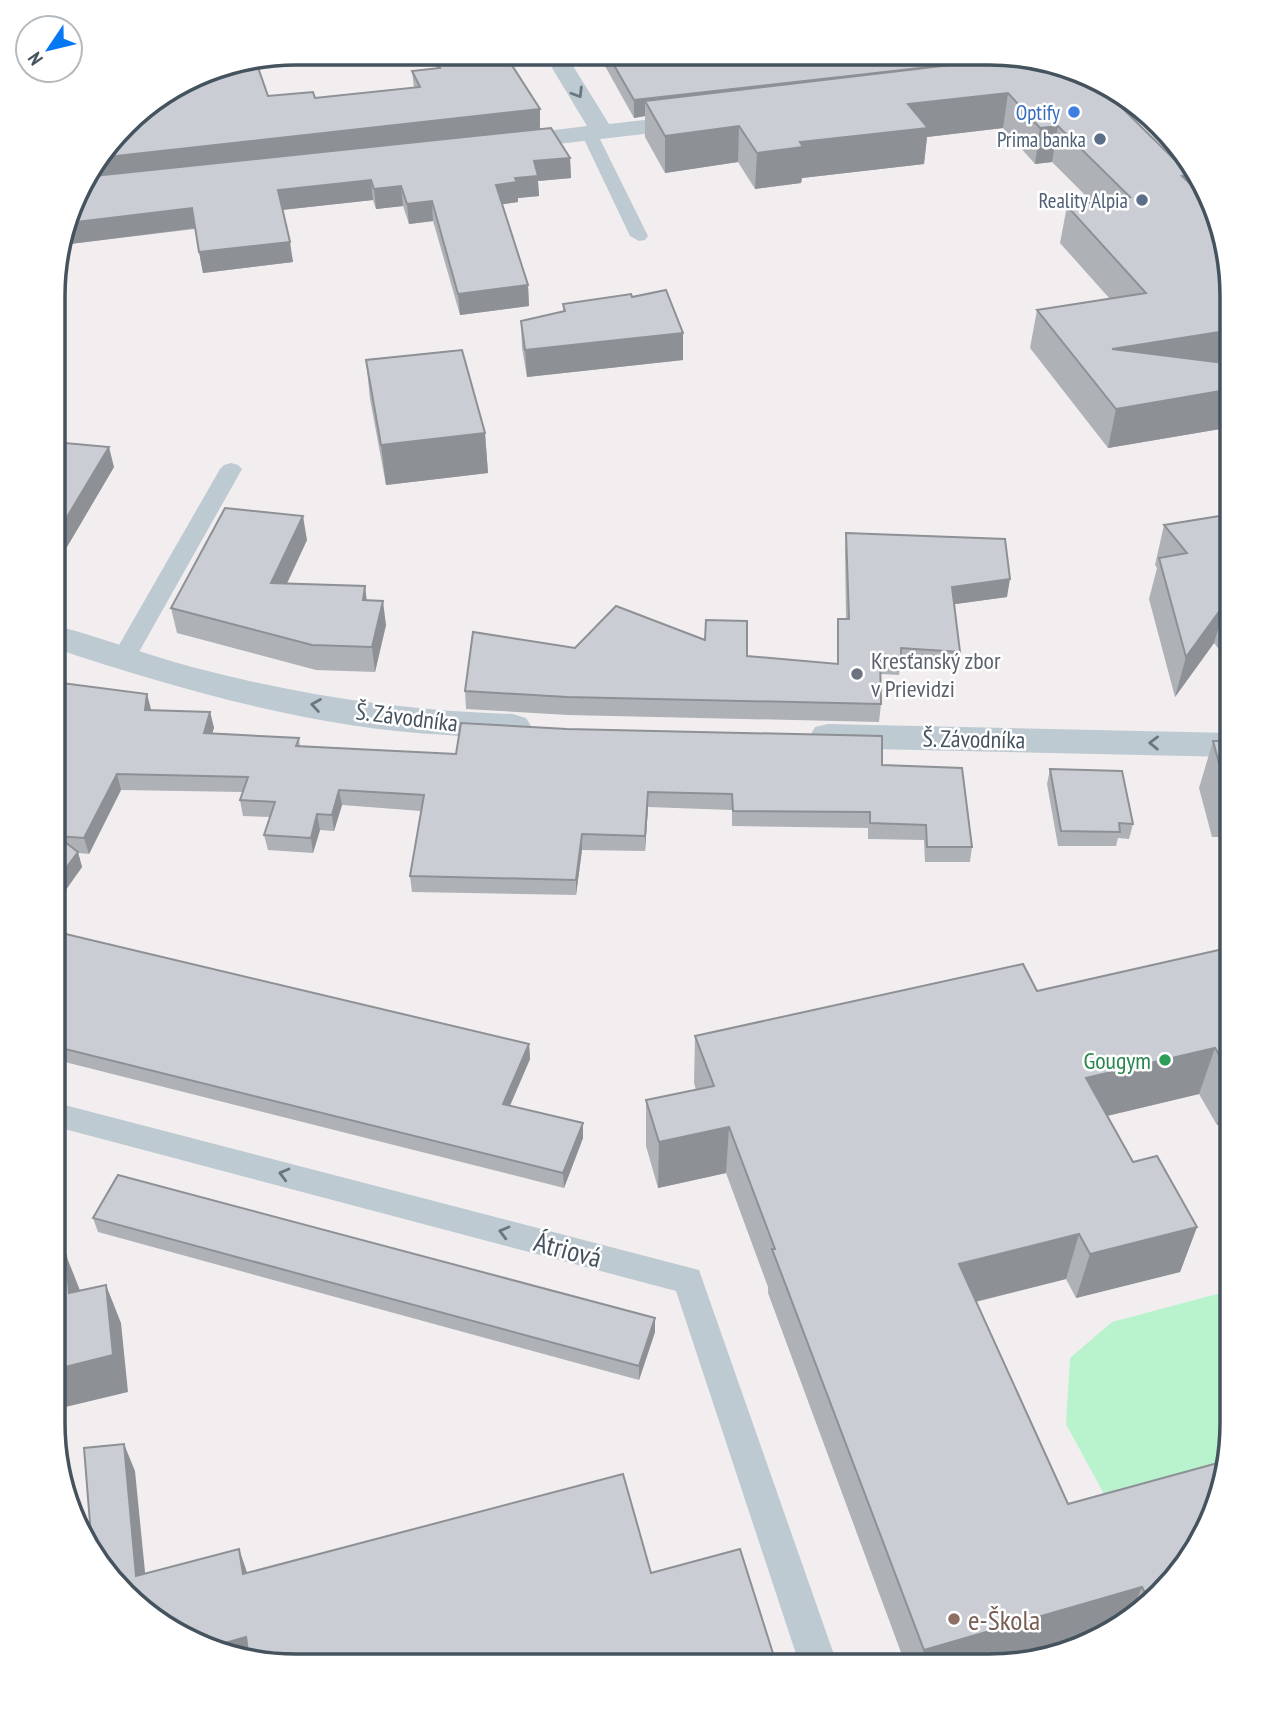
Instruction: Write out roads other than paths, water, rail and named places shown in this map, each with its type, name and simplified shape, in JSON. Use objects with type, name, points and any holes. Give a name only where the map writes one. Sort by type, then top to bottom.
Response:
[{"type":"street","points":[[560,65],[596,133]]},
{"type":"street","points":[[479,146],[723,118]]},
{"type":"street","name":"Š. Závodníka","points":[[65,640],[122,660],[265,696],[411,721],[542,728]]},
{"type":"street","name":"Š. Závodníka","points":[[791,735],[1220,745]]},
{"type":"lane","points":[[596,133],[639,236]]},
{"type":"lane","points":[[122,660],[231,469]]},
{"type":"lane","name":"Átriová","points":[[65,1117],[688,1280],[815,1654]]},
{"type":"place","name":"Optify","points":[[1074,112]]},
{"type":"place","name":"Prima banka","points":[[1100,139]]},
{"type":"place","name":"Reality Alpia","points":[[1142,200]]},
{"type":"place","name":"Kresťanský zbor v Prievidzi","points":[[857,674]]},
{"type":"place","name":"Gougym","points":[[1165,1060]]},
{"type":"place","name":"e-Škola","points":[[954,1619]]}]
